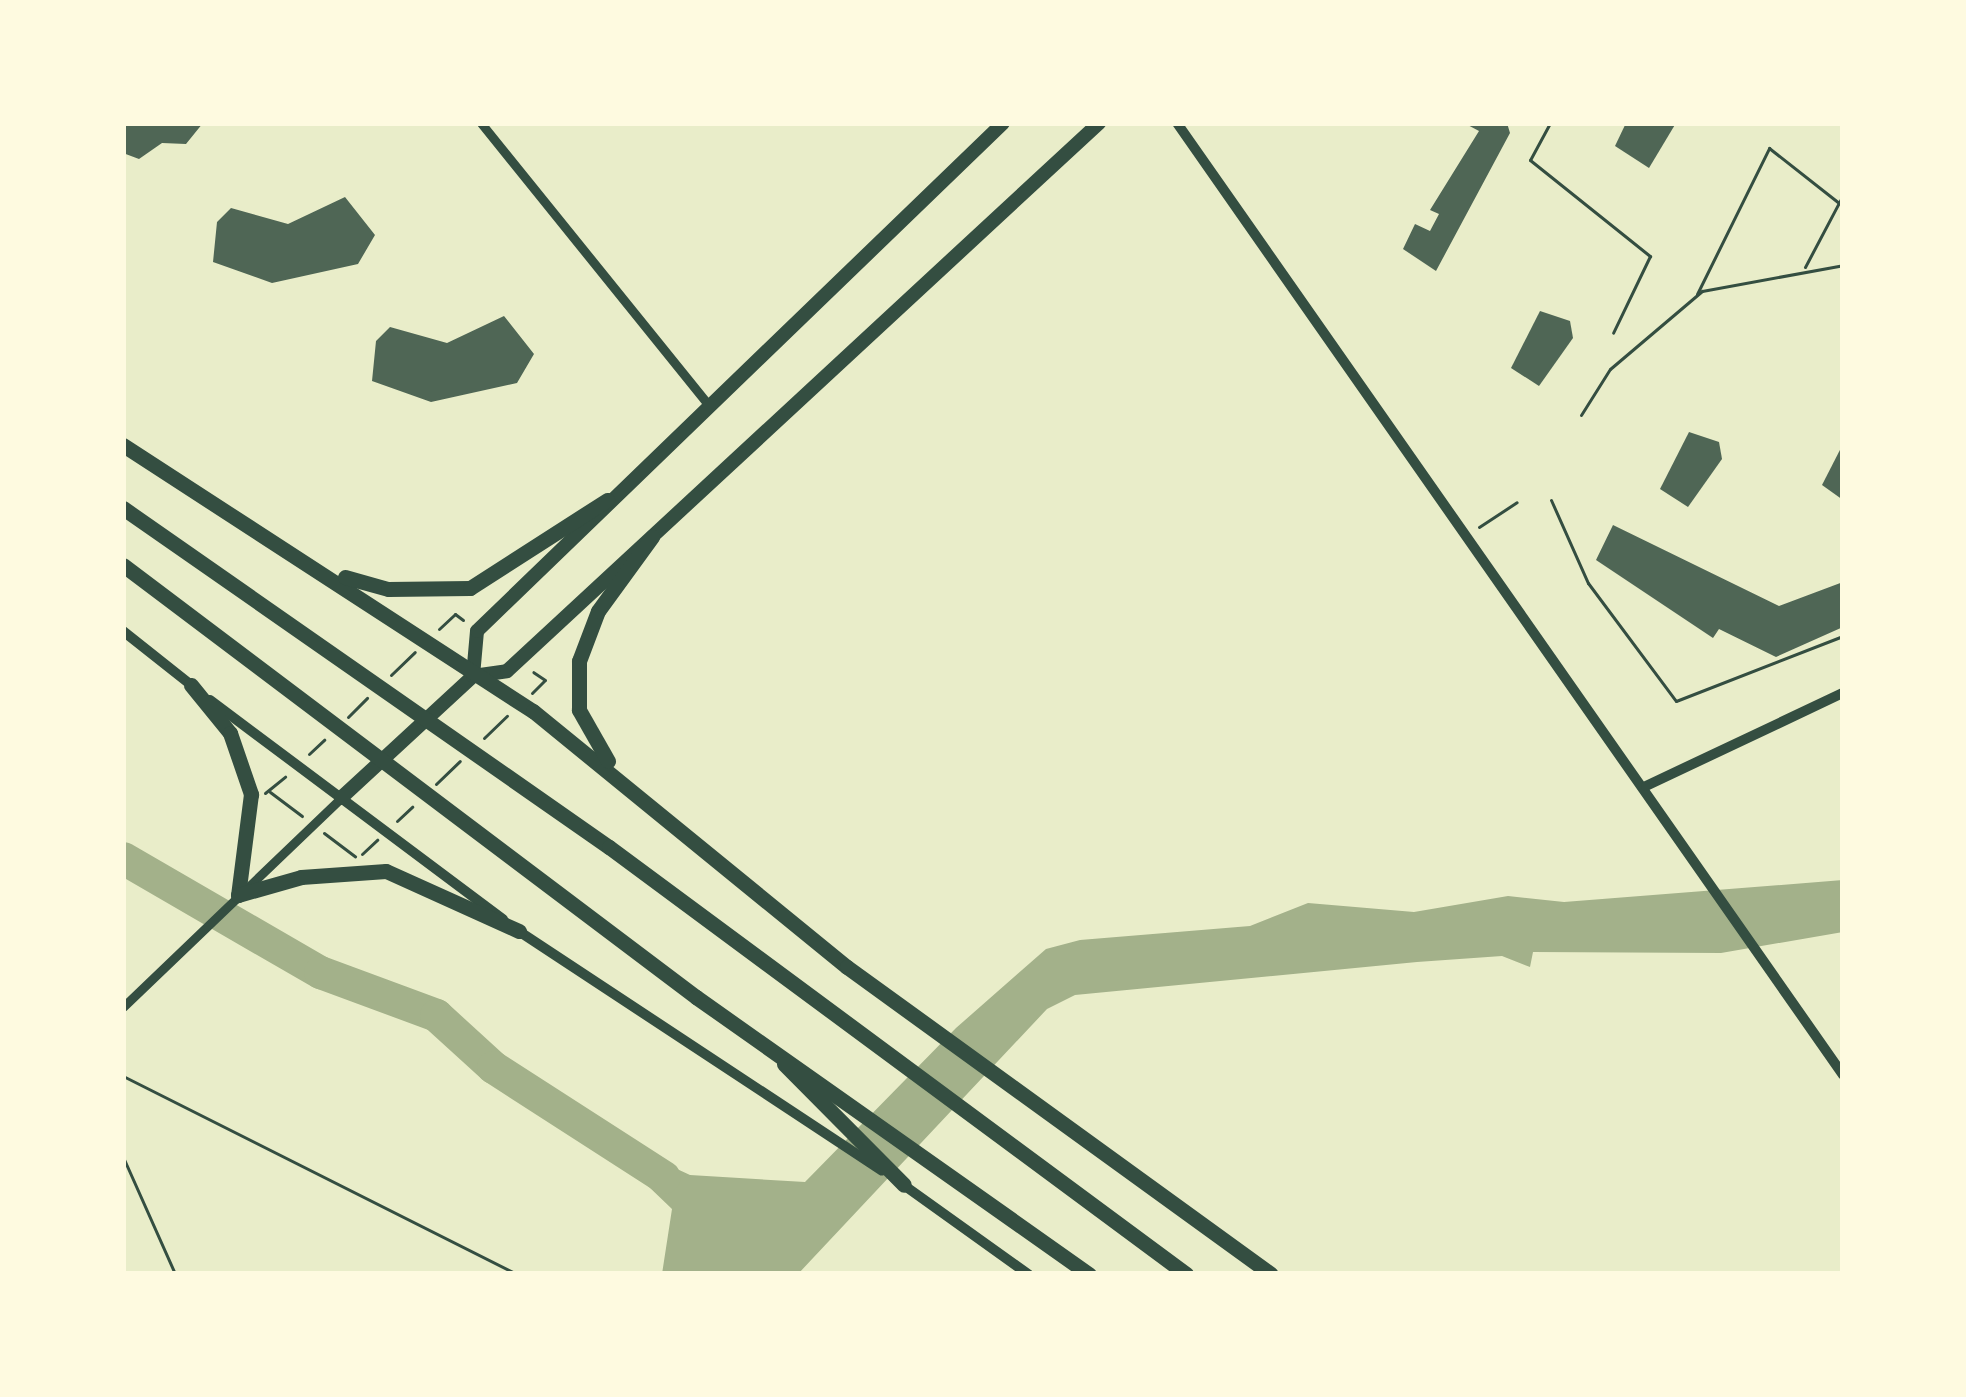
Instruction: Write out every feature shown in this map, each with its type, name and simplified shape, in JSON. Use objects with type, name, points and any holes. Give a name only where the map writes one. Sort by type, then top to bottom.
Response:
[{"type":"highway","points":[[123,445],[314,566],[639,794],[930,1024],[1256,1255],[1274,1274]]},
{"type":"highway","points":[[314,566],[388,589],[470,588],[607,500]]},
{"type":"highway","points":[[123,508],[1186,1274]]},
{"type":"highway","points":[[639,794],[596,748],[576,689],[598,611],[652,537]]},
{"type":"highway","points":[[123,565],[761,1041],[930,1156],[1089,1274]]},
{"type":"highway","points":[[191,685],[230,733],[251,794],[238,896],[301,877],[386,871],[519,931]]},
{"type":"highway","points":[[761,1041],[904,1185]]},
{"type":"main road","points":[[473,676],[477,631],[707,403],[1003,123]]},
{"type":"main road","points":[[341,798],[473,676],[507,671],[1100,123]]},
{"type":"street","points":[[481,123],[707,403]]},
{"type":"street","points":[[1177,123],[1646,786],[1843,1075]]},
{"type":"street","points":[[123,631],[519,931],[904,1185],[1028,1274]]},
{"type":"street","points":[[1646,786],[1843,693]]},
{"type":"street","points":[[123,1007],[341,798]]},
{"type":"path","points":[[1550,123],[1531,160],[1650,256],[1613,333]]},
{"type":"path","points":[[1580,415],[1610,368],[1696,296],[1769,148],[1839,203]]},
{"type":"path","points":[[1804,269],[1843,195]]},
{"type":"path","points":[[1696,296],[1804,269],[1843,266]]},
{"type":"path","points":[[1551,500],[1588,583],[1676,701],[1843,636]]},
{"type":"path","points":[[1468,534],[1517,502]]},
{"type":"path","points":[[123,1076],[516,1274]]},
{"type":"path","points":[[123,1157],[175,1274]]},
{"type":"shaded area","points":[[1843,880],[1843,932],[1721,953],[1533,952],[1530,967],[1502,956],[1075,995],[1047,1009],[798,1274],[662,1274],[672,1209],[623,1162],[636,1150],[690,1175],[805,1182],[956,1028],[1046,949],[1080,940],[1250,926],[1308,903],[1414,912],[1508,896],[1564,902]]},
{"type":"building","points":[[123,123],[203,123],[186,144],[162,143],[139,159],[123,153]]},
{"type":"building","points":[[1464,123],[1507,123],[1510,133],[1436,271],[1403,249],[1415,224],[1430,231],[1439,214],[1430,210],[1479,131]]},
{"type":"building","points":[[1626,123],[1676,123],[1649,168],[1615,146]]},
{"type":"building","points":[[345,197],[375,235],[358,264],[272,283],[213,262],[217,222],[231,208],[288,224]]},
{"type":"building","points":[[1540,311],[1570,321],[1573,338],[1539,386],[1511,368]]},
{"type":"building","points":[[504,316],[534,354],[517,383],[431,402],[372,381],[376,341],[390,327],[447,343]]},
{"type":"building","points":[[1689,432],[1719,442],[1722,459],[1688,507],[1660,489]]},
{"type":"building","points":[[1843,444],[1843,500],[1822,485]]},
{"type":"building","points":[[1613,525],[1779,606],[1843,582],[1843,627],[1776,657],[1719,629],[1713,638],[1596,560]]},
{"type":"waterway","points":[[123,858],[320,972],[436,1015],[493,1067],[664,1177]]}]
